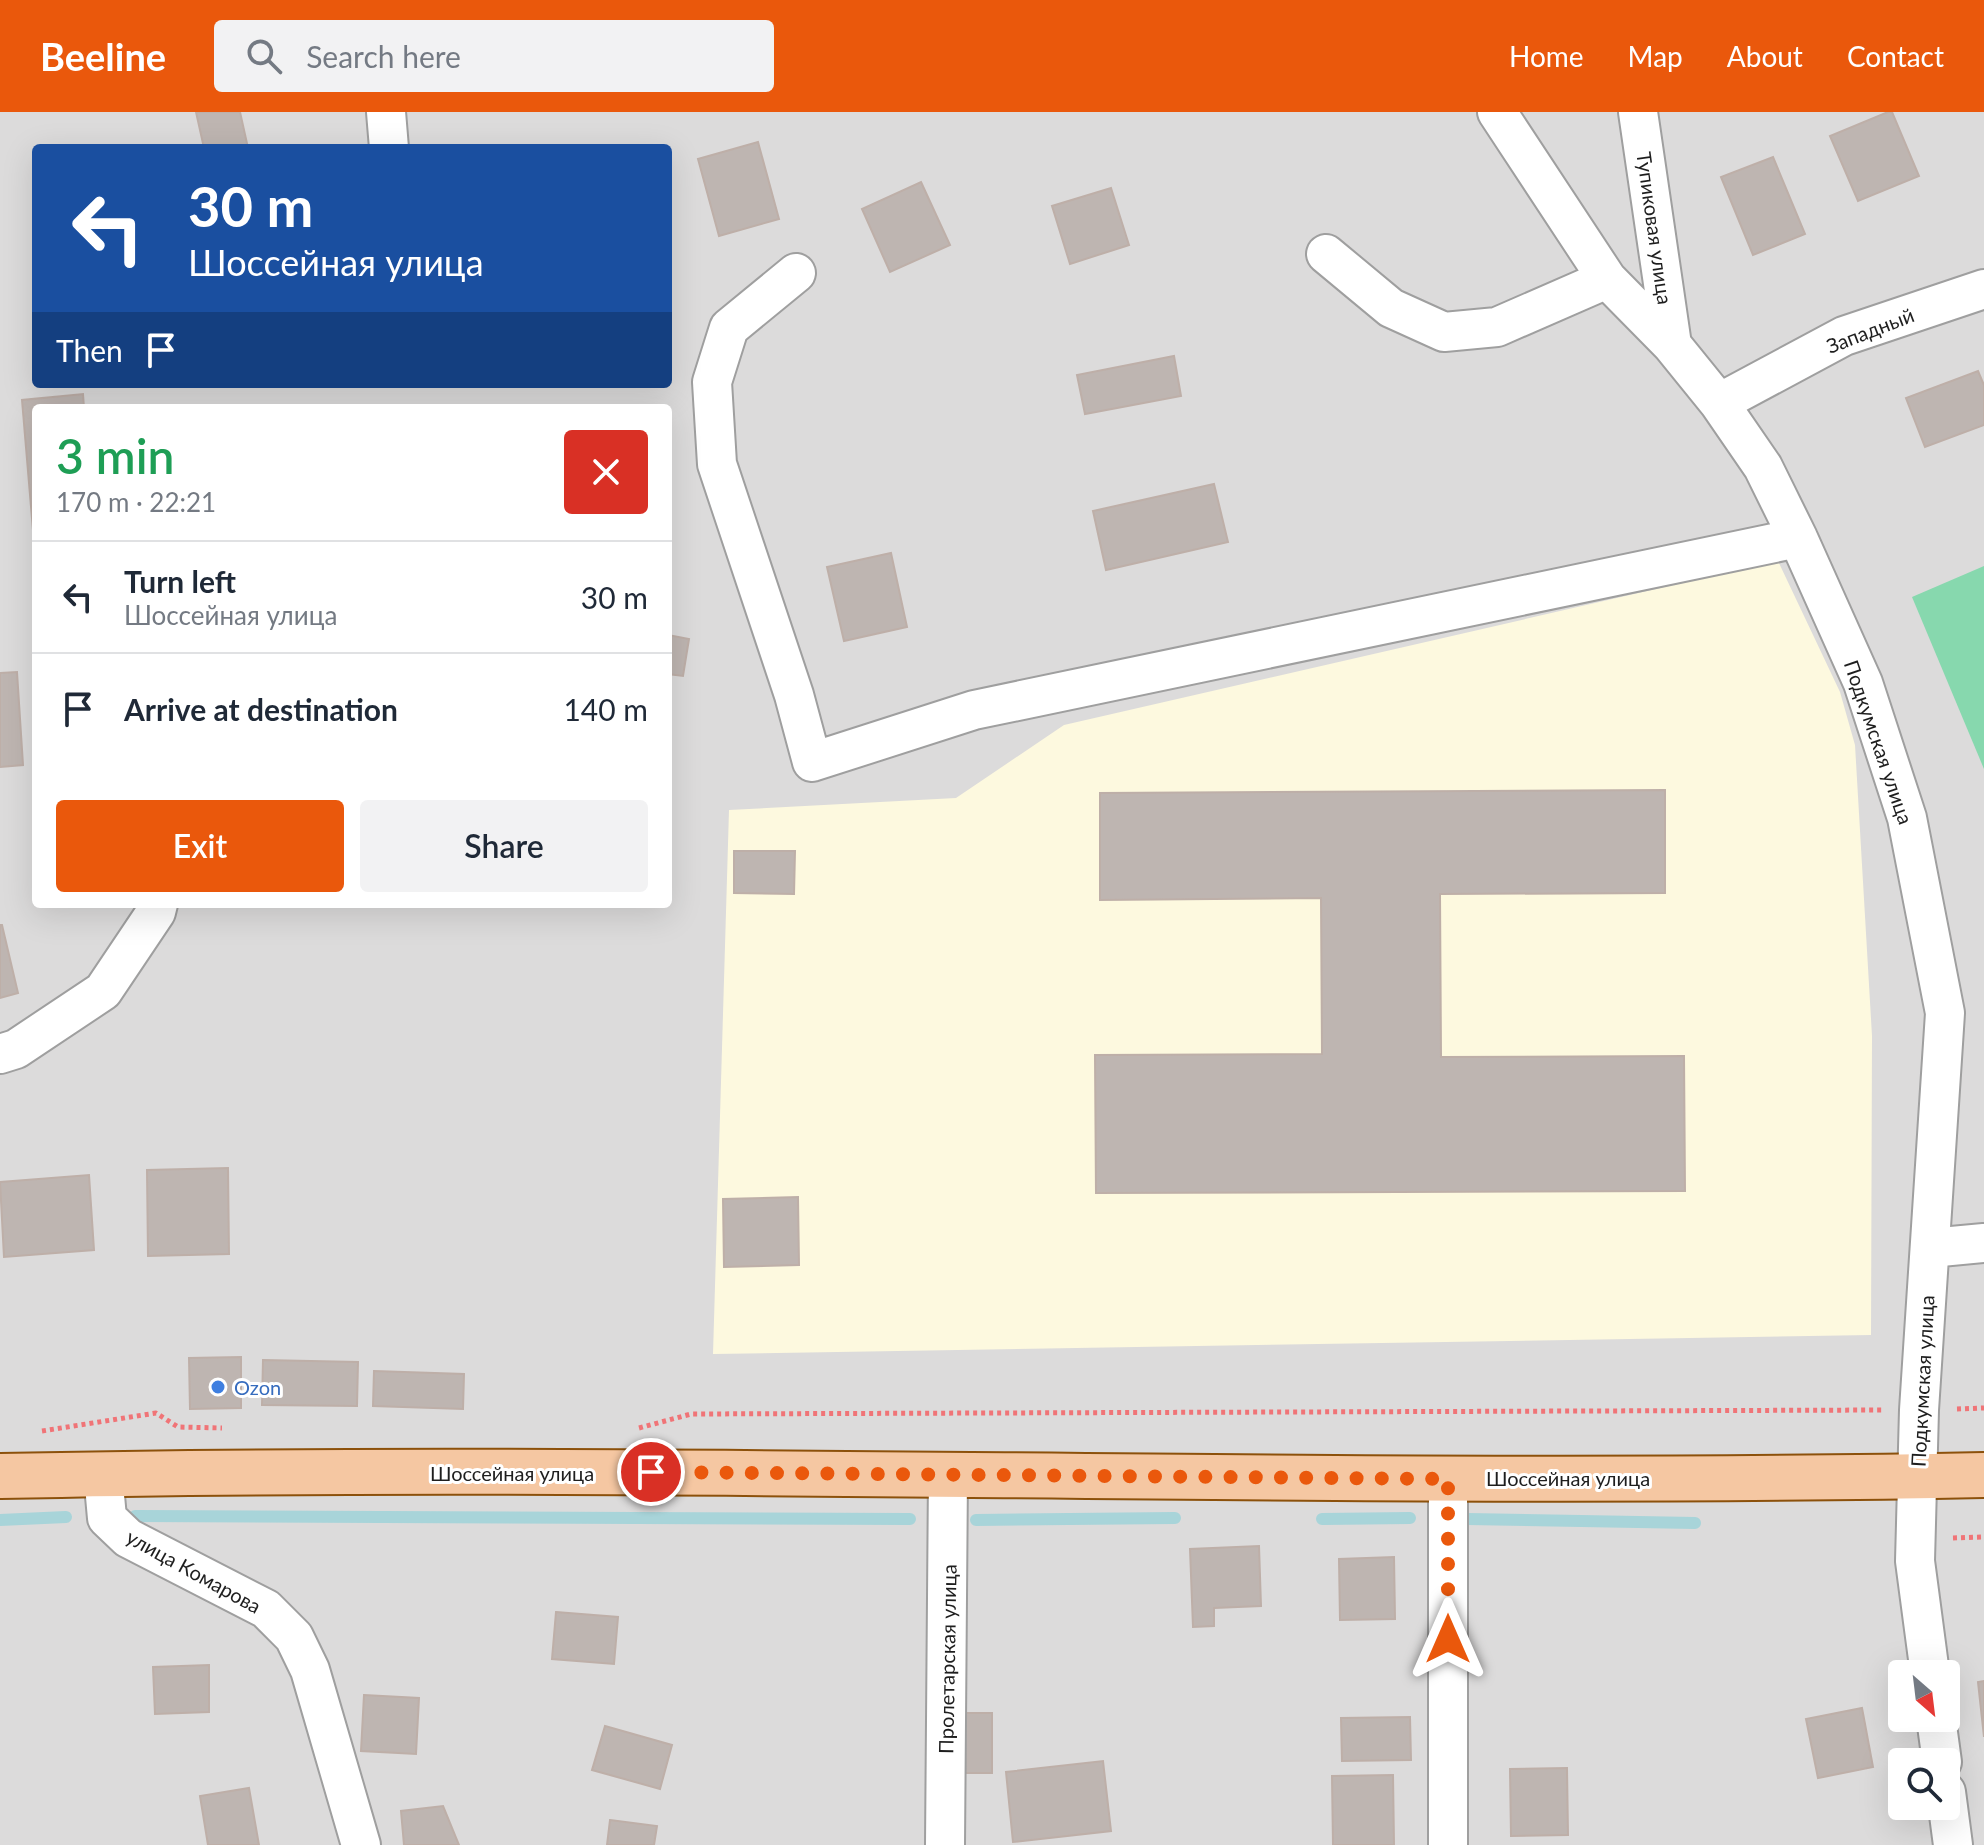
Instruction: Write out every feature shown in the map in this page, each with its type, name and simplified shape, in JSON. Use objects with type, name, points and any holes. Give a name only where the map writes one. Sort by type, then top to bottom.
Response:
[{"type":"main road","name":"Шоссейная улица","points":[[0,1476],[948,1474],[1448,1479],[1984,1475]]},
{"type":"street","points":[[386,112],[389,144]]},
{"type":"street","name":"Подкумская улица","points":[[1497,112],[1607,279],[1672,345],[1719,403],[1763,467],[1863,683],[1907,818],[1945,1013],[1917,1476],[1915,1561],[1928,1660]]},
{"type":"street","name":"Тупиковая улица","points":[[1638,112],[1672,345]]},
{"type":"street","points":[[1326,254],[1391,308],[1444,332],[1497,327],[1607,279]]},
{"type":"street","points":[[796,273],[729,328],[712,382],[717,464],[794,695],[812,762],[974,710],[1798,538]]},
{"type":"street","name":"Западный","points":[[1719,403],[1844,336],[1984,289]]},
{"type":"street","points":[[0,1054],[16,1049],[103,991],[157,908]]},
{"type":"street","points":[[1930,1248],[1984,1243]]},
{"type":"street","name":"улица Комарова","points":[[103,1474],[107,1518],[128,1538],[266,1609],[294,1637],[310,1670],[361,1845]]},
{"type":"street","name":"Пролетарская улица","points":[[945,1845],[948,1474]]},
{"type":"street","points":[[1448,1479],[1448,1845]]},
{"type":"street","points":[[1950,1820],[1953,1845]]},
{"type":"path","points":[[636,1429],[691,1414],[1984,1408]]},
{"type":"path","points":[[31,1433],[156,1413],[178,1427],[226,1428]]},
{"type":"shaded area","points":[[0,112],[1984,112],[1984,1845],[0,1845]]},
{"type":"shaded area","points":[[1778,561],[1840,692],[1855,745],[1872,1036],[1871,1335],[713,1354],[729,810],[956,798],[1064,725]]},
{"type":"green space","points":[[1984,566],[1984,769],[1912,597]]},
{"type":"building","points":[[196,112],[240,112],[247,144],[203,144]]},
{"type":"building","points":[[1892,112],[1919,176],[1858,201],[1830,136]]},
{"type":"building","points":[[758,142],[779,219],[719,236],[698,159]]},
{"type":"building","points":[[1773,157],[1805,234],[1753,255],[1721,177]]},
{"type":"building","points":[[921,182],[950,245],[890,272],[862,209]]},
{"type":"building","points":[[1111,188],[1129,245],[1070,264],[1052,206]]},
{"type":"building","points":[[1174,356],[1181,396],[1085,414],[1077,375]]},
{"type":"building","points":[[1978,371],[1984,385],[1984,425],[1925,447],[1906,398]]},
{"type":"building","points":[[83,394],[84,404],[32,404],[32,518],[22,400]]},
{"type":"building","points":[[1214,484],[1228,542],[1106,570],[1093,511]]},
{"type":"building","points":[[891,553],[907,627],[844,641],[827,567]]},
{"type":"building","points":[[672,636],[689,639],[683,676],[672,675]]},
{"type":"building","points":[[17,672],[23,765],[0,767],[0,673]]},
{"type":"building","points":[[1665,790],[1665,893],[1440,894],[1441,1057],[1684,1056],[1685,1191],[1096,1193],[1095,1055],[1322,1054],[1321,898],[1100,900],[1100,793]]},
{"type":"building","points":[[734,851],[795,851],[794,894],[734,893]]},
{"type":"building","points":[[0,925],[18,993],[0,998]]},
{"type":"building","points":[[228,1168],[229,1254],[148,1256],[147,1170]]},
{"type":"building","points":[[89,1175],[94,1250],[4,1257],[0,1182]]},
{"type":"building","points":[[798,1197],[799,1265],[724,1267],[723,1199]]},
{"type":"building","points":[[241,1357],[241,1408],[190,1409],[189,1358]]},
{"type":"building","points":[[263,1360],[358,1362],[357,1406],[262,1405]]},
{"type":"building","points":[[374,1371],[464,1374],[463,1409],[373,1406]]},
{"type":"building","points":[[1259,1546],[1261,1606],[1214,1608],[1214,1626],[1193,1627],[1190,1549]]},
{"type":"building","points":[[1394,1557],[1395,1619],[1340,1620],[1339,1559]]},
{"type":"building","points":[[556,1612],[618,1617],[614,1664],[552,1659]]},
{"type":"building","points":[[209,1665],[209,1712],[155,1714],[153,1667]]},
{"type":"building","points":[[1984,1681],[1984,1737],[1978,1682]]},
{"type":"building","points":[[364,1695],[419,1698],[416,1754],[361,1751]]},
{"type":"building","points":[[1862,1708],[1873,1767],[1818,1778],[1806,1719]]},
{"type":"building","points":[[963,1713],[992,1713],[992,1773],[964,1773]]},
{"type":"building","points":[[1410,1717],[1411,1760],[1342,1761],[1341,1718]]},
{"type":"building","points":[[605,1726],[672,1745],[660,1789],[592,1770]]},
{"type":"building","points":[[1103,1761],[1111,1831],[1013,1842],[1006,1772]]},
{"type":"building","points":[[1567,1768],[1568,1835],[1511,1836],[1510,1769]]},
{"type":"building","points":[[1393,1775],[1394,1845],[1333,1845],[1332,1776]]},
{"type":"building","points":[[249,1788],[259,1845],[208,1845],[200,1796]]},
{"type":"building","points":[[443,1806],[459,1845],[404,1845],[401,1811]]},
{"type":"building","points":[[610,1820],[657,1826],[654,1845],[607,1845]]},
{"type":"waterway","points":[[135,1516],[910,1519]]},
{"type":"waterway","points":[[0,1520],[66,1517]]},
{"type":"waterway","points":[[976,1520],[1175,1518]]},
{"type":"waterway","points":[[1322,1519],[1410,1518]]},
{"type":"waterway","points":[[1467,1519],[1695,1523]]},
{"type":"place","name":"Ozon","points":[[218,1387]]},
{"type":"route","points":[[651,1472],[1448,1479],[1448,1639]]}]
